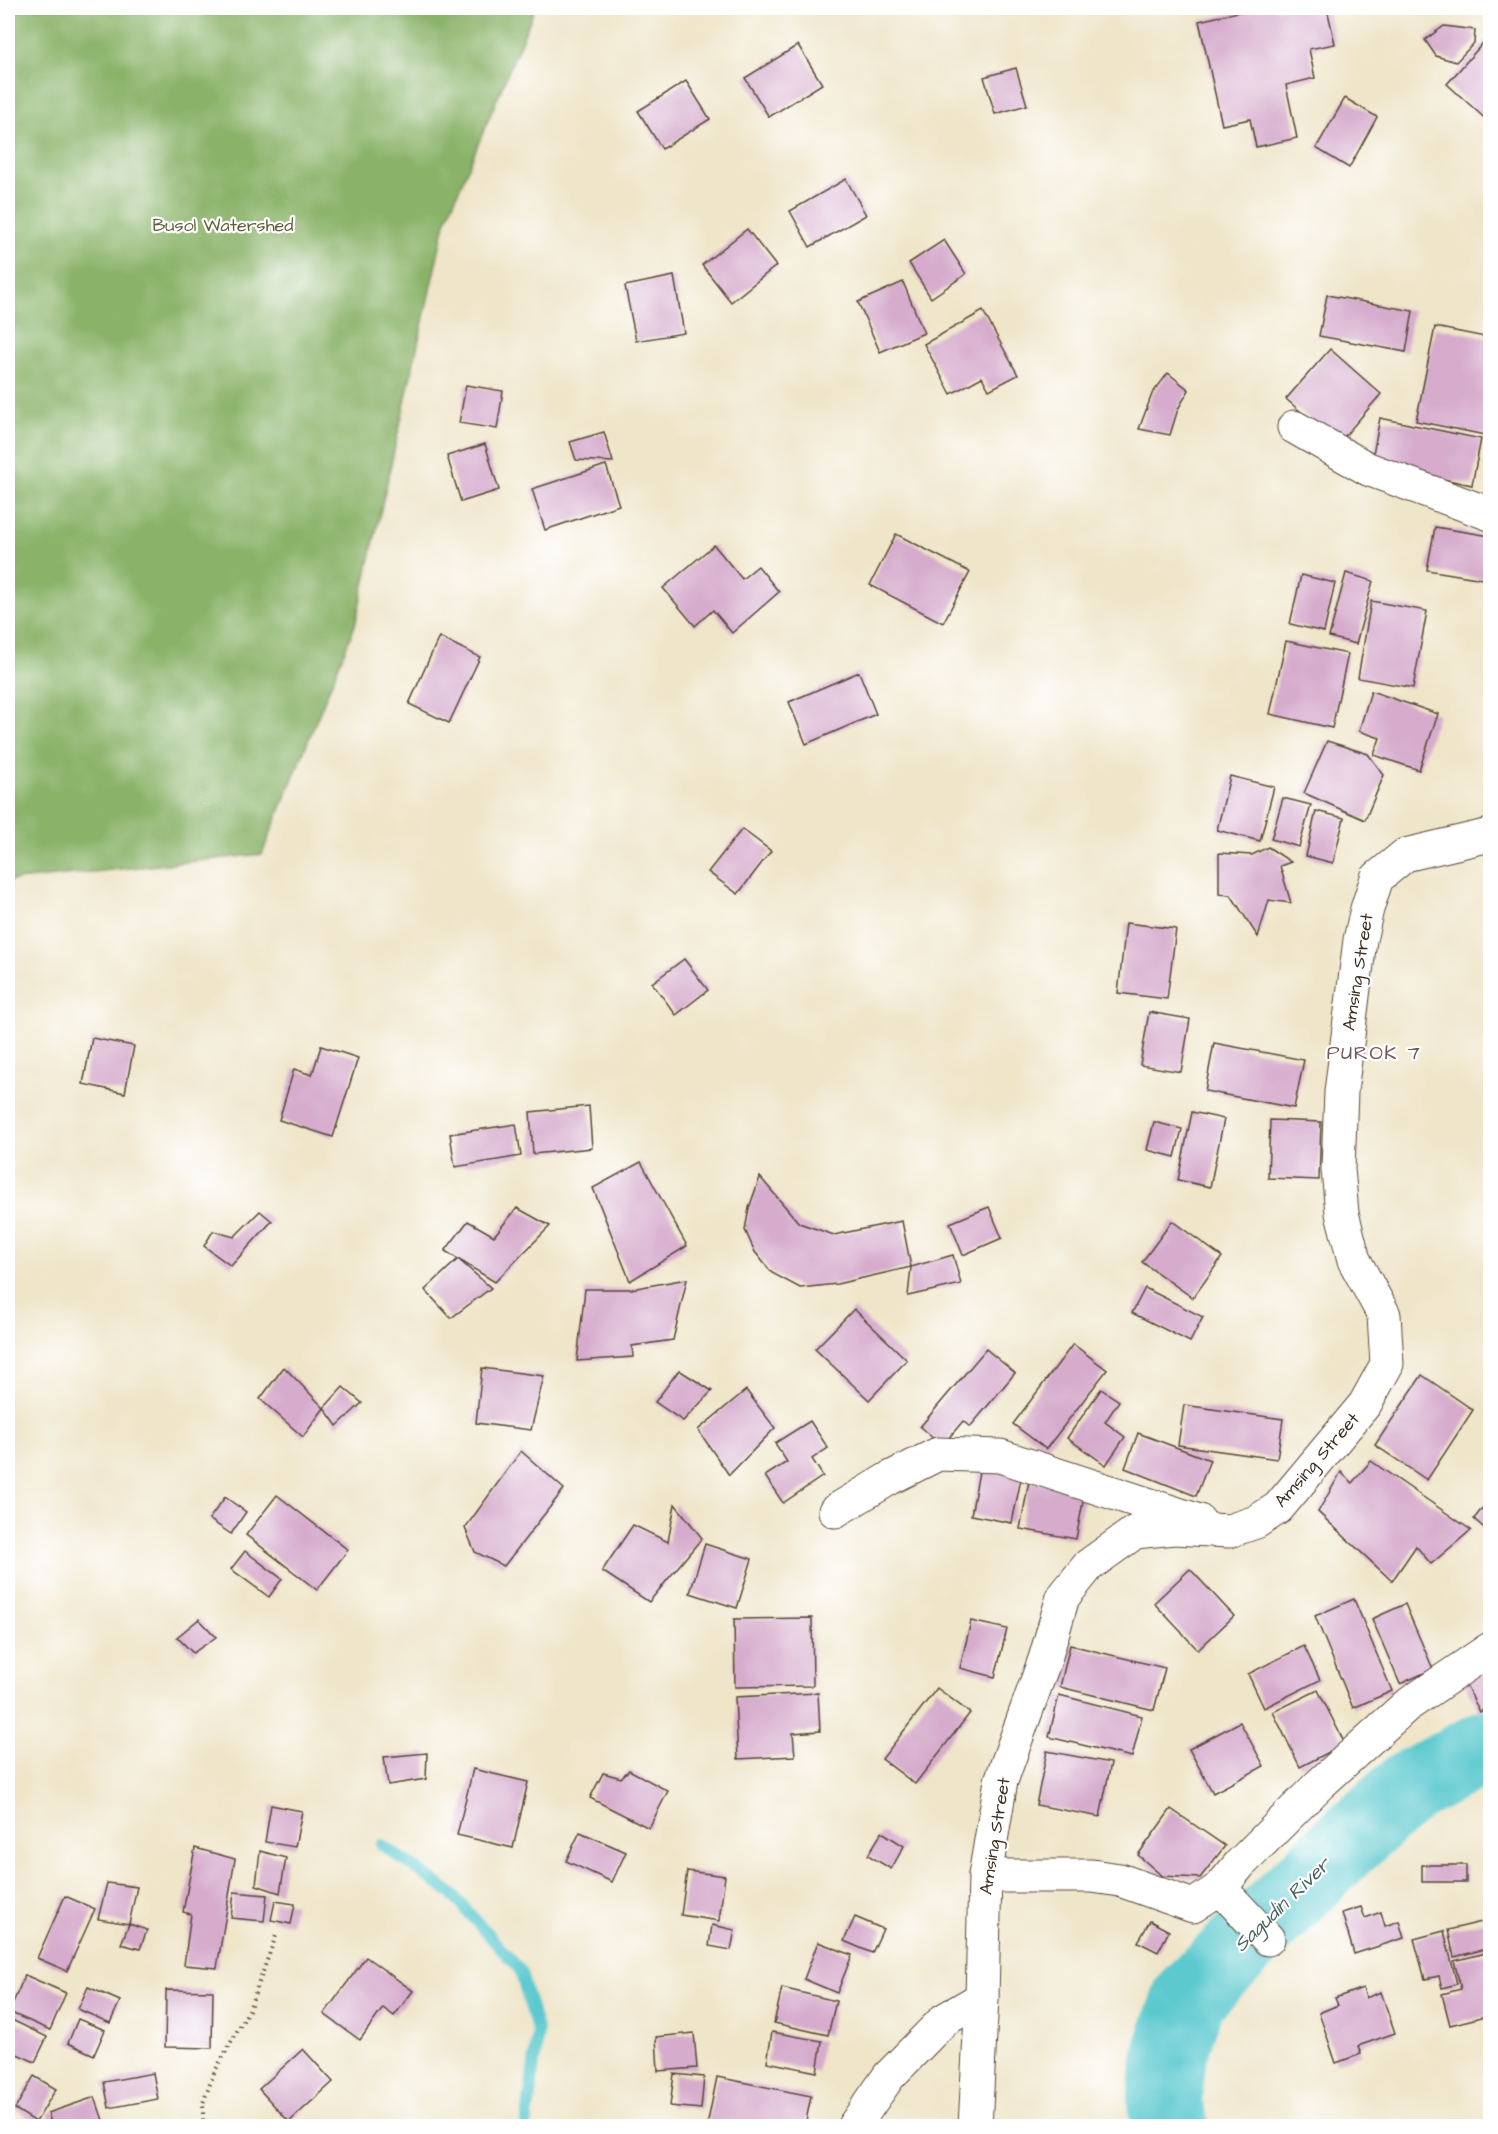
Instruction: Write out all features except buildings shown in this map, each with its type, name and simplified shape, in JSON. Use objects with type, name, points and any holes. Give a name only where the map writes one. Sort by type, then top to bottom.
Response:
[{"type":"street","points":[[1294,427],[1368,469],[1491,514]]},
{"type":"street","name":"Amsing Street","points":[[975,2127],[982,1998],[985,1876],[1001,1781],[1045,1659],[1063,1597],[1089,1565],[1135,1532],[1174,1528],[1229,1531],[1256,1522],[1278,1508],[1365,1404],[1387,1364],[1384,1315],[1354,1260],[1342,1213],[1338,1169],[1341,1092],[1360,940],[1377,878],[1405,855],[1491,835]]},
{"type":"street","points":[[835,1511],[938,1454],[1000,1456],[1229,1531]]},
{"type":"street","points":[[1229,1897],[1240,1864],[1320,1784],[1406,1706],[1491,1649]]},
{"type":"street","points":[[985,1876],[1092,1876],[1120,1880],[1193,1906],[1229,1897]]},
{"type":"street","points":[[1229,1897],[1268,1939]]},
{"type":"street","points":[[854,2127],[889,2076],[944,2020],[982,1998]]},
{"type":"path","points":[[203,2127],[203,2103],[214,2073],[249,2010],[277,1933]]},
{"type":"green space","name":"Busol Watershed","points":[[8,8],[535,8],[445,223],[355,625],[262,854],[8,881]]},
{"type":"waterway","name":"Sagudin River","points":[[1172,2126],[1164,2104],[1170,2054],[1189,1997],[1344,1845],[1411,1786],[1490,1745]]},
{"type":"waterway","points":[[382,1845],[451,1893],[520,1970],[538,2033],[526,2126]]},
{"type":"district","name":"PUROK 7","points":[[1374,1053]]}]
